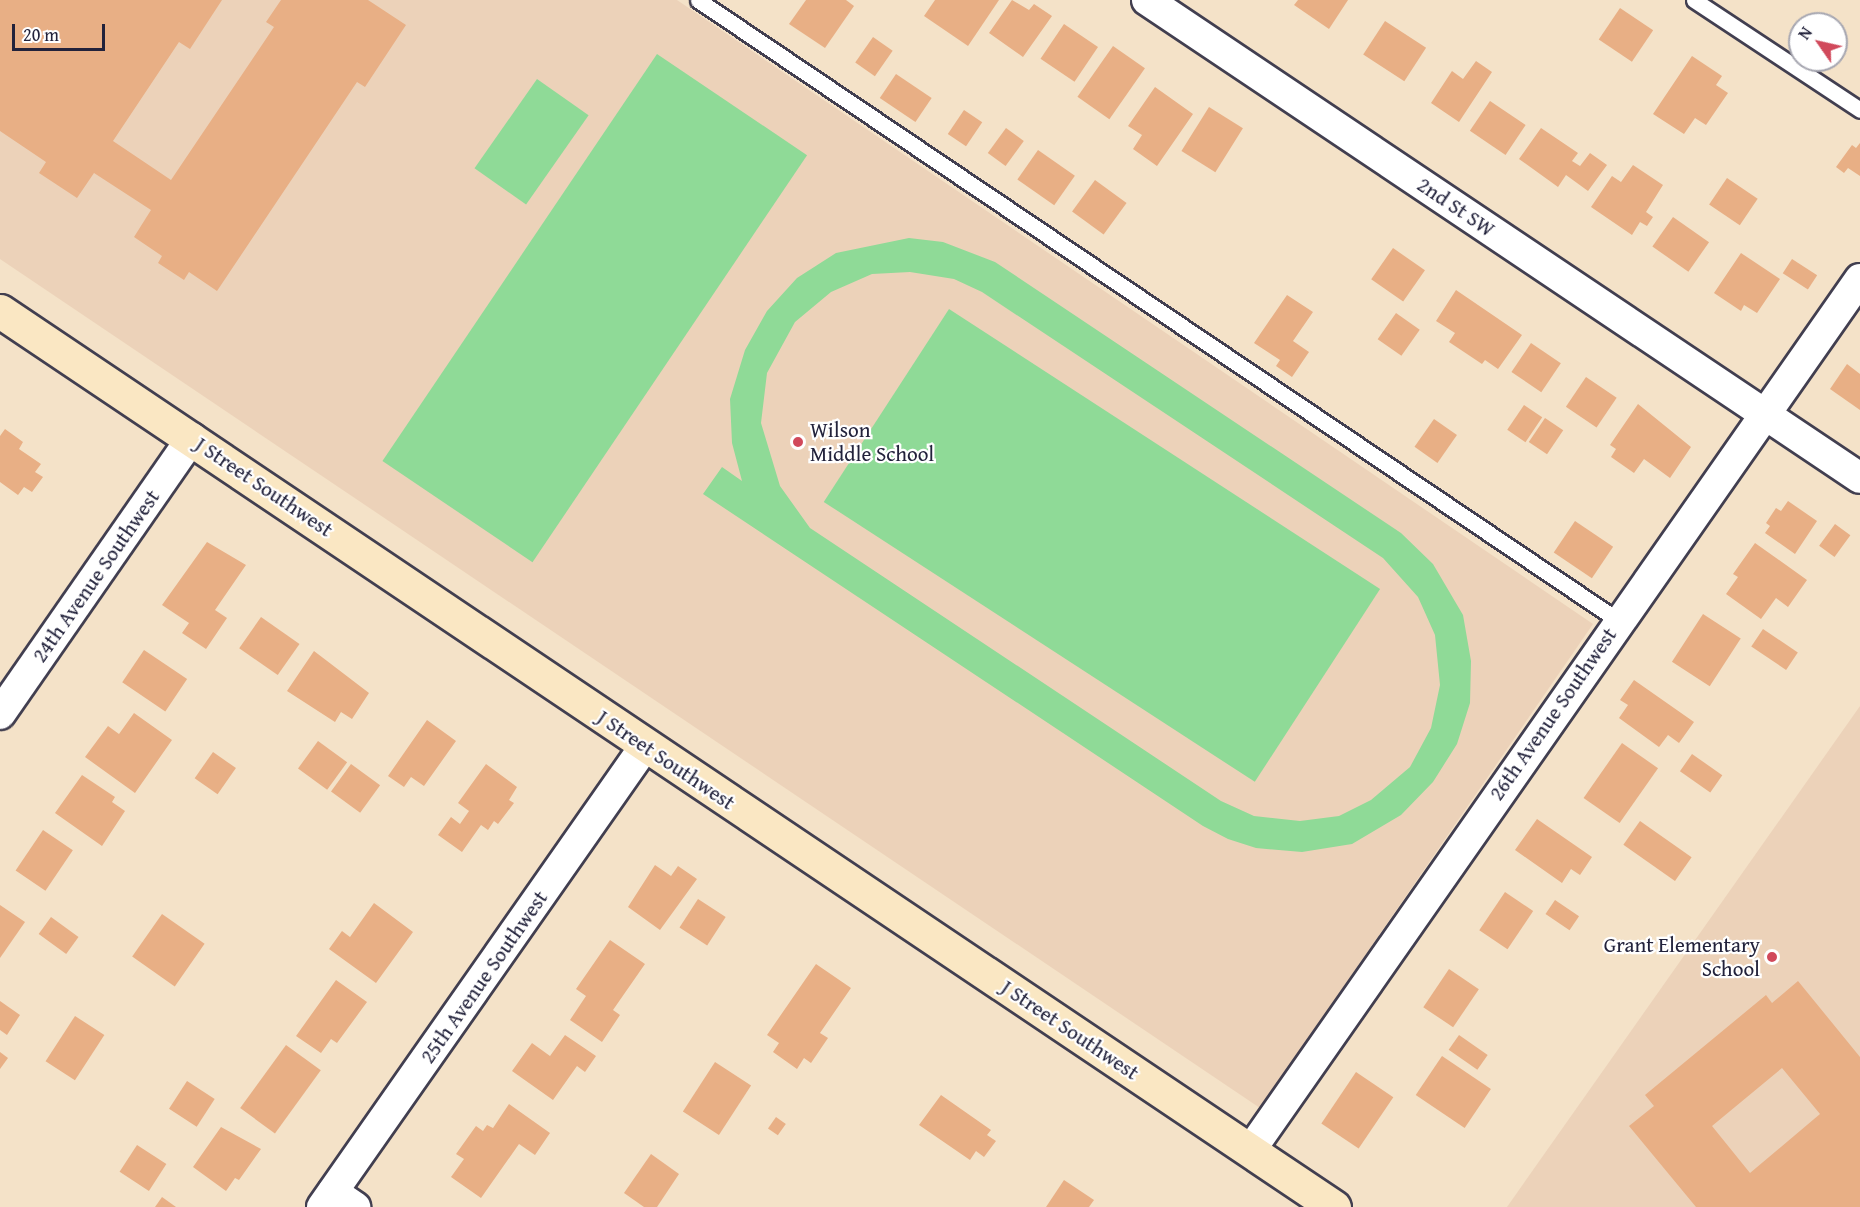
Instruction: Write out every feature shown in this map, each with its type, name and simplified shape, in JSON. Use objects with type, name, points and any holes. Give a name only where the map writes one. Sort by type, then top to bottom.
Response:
[{"type":"street","name":"2nd St SW","points":[[1147,0],[1860,478]]},
{"type":"street","name":"26th Avenue Southwest","points":[[1250,1151],[1860,279]]},
{"type":"street","name":"J Street Southwest","points":[[0,310],[645,746],[1334,1207]]},
{"type":"street","name":"24th Avenue Southwest","points":[[0,714],[192,438]]},
{"type":"street","name":"25th Avenue Southwest","points":[[336,1202],[645,746]]},
{"type":"lane","points":[[698,0],[1619,621]]},
{"type":"lane","points":[[1694,0],[1860,110]]},
{"type":"shaded area","name":"Wilson Middle School","points":[[0,0],[677,0],[1593,624],[1260,1108],[0,259]]},
{"type":"shaded area","name":"Grant Elementary School","points":[[1860,706],[1860,1207],[1507,1207]]},
{"type":"green space","points":[[657,54],[807,155],[532,562],[382,461]]},
{"type":"green space","points":[[537,79],[589,115],[526,204],[474,168]]},
{"type":"green space","points":[[909,238],[943,242],[995,262],[1401,533],[1433,564],[1463,615],[1471,661],[1470,703],[1457,744],[1433,782],[1401,815],[1352,844],[1302,852],[1256,848],[1228,839],[1203,826],[703,494],[722,467],[742,481],[732,443],[730,399],[745,350],[767,311],[797,278],[836,253]],"holes":[[[910,272],[954,279],[982,292],[1383,558],[1418,597],[1435,635],[1440,685],[1431,728],[1410,767],[1371,800],[1339,816],[1300,821],[1254,816],[1221,801],[810,528],[780,486],[761,423],[767,373],[795,322],[831,292],[872,274]]]},
{"type":"green space","points":[[949,309],[1380,589],[1255,782],[824,502]]},
{"type":"building","points":[[0,0],[222,0],[190,49],[179,42],[113,141],[171,180],[274,27],[266,22],[281,0],[368,0],[406,25],[365,87],[357,82],[217,291],[189,272],[184,280],[158,263],[162,256],[134,237],[151,210],[94,173],[77,198],[39,173],[46,162],[0,131]]},
{"type":"building","points":[[806,0],[846,0],[854,6],[825,48],[789,24]]},
{"type":"building","points":[[935,0],[999,0],[968,46],[924,16]]},
{"type":"building","points":[[1012,0],[1029,10],[1034,4],[1052,16],[1023,57],[989,33]]},
{"type":"building","points":[[1298,0],[1348,0],[1329,29],[1294,5]]},
{"type":"building","points":[[1620,8],[1653,30],[1632,62],[1599,40]]},
{"type":"building","points":[[1385,21],[1426,48],[1404,81],[1363,55]]},
{"type":"building","points":[[1064,24],[1098,47],[1075,82],[1041,59]]},
{"type":"building","points":[[873,37],[893,51],[875,76],[855,62]]},
{"type":"building","points":[[1113,46],[1145,68],[1109,119],[1077,97]]},
{"type":"building","points":[[1692,56],[1722,76],[1716,85],[1728,93],[1706,125],[1695,118],[1684,134],[1653,114]]},
{"type":"building","points":[[1476,61],[1492,72],[1459,122],[1431,103],[1452,71],[1463,79]]},
{"type":"building","points":[[896,74],[932,98],[915,122],[880,98]]},
{"type":"building","points":[[1155,87],[1193,114],[1157,166],[1133,149],[1142,135],[1128,126]]},
{"type":"building","points":[[1490,101],[1526,125],[1506,155],[1470,131]]},
{"type":"building","points":[[1209,107],[1243,128],[1215,172],[1181,151]]},
{"type":"building","points":[[964,110],[982,122],[966,146],[948,134]]},
{"type":"building","points":[[1006,128],[1024,141],[1006,166],[988,153]]},
{"type":"building","points":[[1541,128],[1578,153],[1572,161],[1580,166],[1590,153],[1607,165],[1588,191],[1566,175],[1558,187],[1519,159]]},
{"type":"building","points":[[1860,143],[1860,176],[1848,168],[1844,173],[1836,167],[1852,145],[1856,148]]},
{"type":"building","points":[[1038,150],[1075,176],[1054,205],[1017,179]]},
{"type":"building","points":[[1633,165],[1663,185],[1646,212],[1653,217],[1647,226],[1640,222],[1632,235],[1591,207],[1612,176],[1621,182]]},
{"type":"building","points":[[1727,178],[1758,199],[1740,225],[1709,205]]},
{"type":"building","points":[[1095,180],[1127,203],[1104,234],[1072,212]]},
{"type":"building","points":[[1673,217],[1709,242],[1688,272],[1652,246]]},
{"type":"building","points":[[1393,248],[1425,270],[1403,301],[1371,279]]},
{"type":"building","points":[[1741,253],[1780,279],[1757,313],[1744,305],[1741,311],[1714,293]]},
{"type":"building","points":[[1792,259],[1817,275],[1808,290],[1783,273]]},
{"type":"building","points":[[1456,290],[1522,335],[1498,369],[1485,360],[1482,364],[1449,342],[1455,333],[1436,321]]},
{"type":"building","points":[[1287,295],[1313,312],[1293,341],[1309,352],[1292,377],[1276,366],[1280,360],[1254,343]]},
{"type":"building","points":[[1396,313],[1420,330],[1401,356],[1378,339]]},
{"type":"building","points":[[1531,343],[1561,363],[1541,392],[1511,372]]},
{"type":"building","points":[[1847,364],[1860,374],[1860,410],[1830,389]]},
{"type":"building","points":[[1586,377],[1617,398],[1597,428],[1566,407]]},
{"type":"building","points":[[1638,404],[1691,447],[1670,478],[1644,459],[1634,473],[1611,457],[1616,449],[1610,445]]},
{"type":"building","points":[[1524,405],[1542,417],[1525,442],[1507,430]]},
{"type":"building","points":[[1545,418],[1563,430],[1547,454],[1529,442]]},
{"type":"building","points":[[1434,419],[1457,435],[1437,463],[1414,447]]},
{"type":"building","points":[[5,429],[23,442],[19,449],[41,464],[35,472],[43,477],[32,492],[24,487],[18,495],[0,482],[0,436]]},
{"type":"building","points":[[1788,501],[1817,521],[1795,554],[1765,533],[1770,526],[1766,523],[1776,508],[1781,511]]},
{"type":"building","points":[[1575,521],[1613,547],[1592,578],[1554,553]]},
{"type":"building","points":[[1835,524],[1850,535],[1835,557],[1819,546]]},
{"type":"building","points":[[207,542],[246,565],[215,610],[227,618],[206,649],[182,633],[189,623],[162,605]]},
{"type":"building","points":[[1755,543],[1807,580],[1788,607],[1776,598],[1761,619],[1726,594],[1738,577],[1733,574]]},
{"type":"building","points":[[1703,614],[1741,639],[1710,686],[1672,662]]},
{"type":"building","points":[[261,617],[300,644],[278,675],[239,648]]},
{"type":"building","points":[[1763,629],[1798,652],[1786,670],[1751,646]]},
{"type":"building","points":[[144,650],[187,679],[165,711],[122,682]]},
{"type":"building","points":[[314,651],[369,693],[352,719],[341,712],[335,722],[287,691]]},
{"type":"building","points":[[1634,680],[1694,722],[1679,743],[1668,735],[1659,747],[1619,718],[1628,705],[1620,700]]},
{"type":"building","points":[[134,713],[172,740],[135,793],[85,757],[108,726],[119,734]]},
{"type":"building","points":[[427,720],[456,741],[424,786],[411,777],[404,787],[388,776]]},
{"type":"building","points":[[318,741],[347,762],[327,790],[298,769]]},
{"type":"building","points":[[1622,743],[1658,768],[1620,823],[1584,798]]},
{"type":"building","points":[[213,752],[236,768],[218,794],[195,778]]},
{"type":"building","points":[[1692,754],[1722,775],[1710,792],[1680,771]]},
{"type":"building","points":[[351,764],[380,785],[360,813],[331,792]]},
{"type":"building","points":[[486,764],[517,787],[509,800],[514,803],[498,824],[494,821],[488,830],[481,825],[462,852],[438,835],[451,817],[460,824],[469,811],[458,803]]},
{"type":"building","points":[[82,775],[115,797],[112,802],[125,811],[102,846],[55,813]]},
{"type":"building","points":[[1537,819],[1592,857],[1580,875],[1571,869],[1562,883],[1515,850]]},
{"type":"building","points":[[1640,821],[1692,857],[1675,881],[1623,845]]},
{"type":"building","points":[[43,830],[73,850],[45,891],[16,871]]},
{"type":"building","points":[[655,865],[671,876],[678,866],[697,879],[660,930],[628,907]]},
{"type":"building","points":[[1505,892],[1533,911],[1507,949],[1479,930]]},
{"type":"building","points":[[698,899],[726,917],[707,945],[679,928]]},
{"type":"building","points":[[1555,900],[1579,916],[1570,930],[1545,914]]},
{"type":"building","points":[[374,903],[413,932],[376,983],[329,949],[342,931],[350,937]]},
{"type":"building","points":[[0,905],[25,922],[0,958]]},
{"type":"building","points":[[162,914],[205,944],[175,986],[132,957]]},
{"type":"building","points":[[51,917],[79,937],[66,954],[39,934]]},
{"type":"building","points":[[610,940],[645,964],[613,1010],[620,1015],[602,1042],[570,1020],[586,996],[576,989]]},
{"type":"building","points":[[816,964],[851,988],[820,1033],[828,1038],[811,1063],[804,1058],[797,1069],[773,1052],[779,1043],[767,1035]]},
{"type":"building","points":[[1449,969],[1479,989],[1453,1027],[1423,1007]]},
{"type":"building","points":[[336,980],[367,1002],[337,1043],[331,1039],[321,1053],[296,1036]]},
{"type":"building","points":[[1798,981],[1860,1057],[1860,1207],[1696,1207],[1629,1126],[1654,1106],[1645,1095],[1766,995],[1772,1003]],"holes":[[[1782,1068],[1820,1114],[1750,1173],[1712,1126]]]},
{"type":"building","points":[[0,1001],[20,1015],[7,1035],[0,1030]]},
{"type":"building","points":[[75,1016],[104,1035],[75,1080],[46,1061]]},
{"type":"building","points":[[565,1035],[596,1056],[585,1072],[577,1066],[553,1100],[512,1071],[532,1043],[550,1056]]},
{"type":"building","points":[[1459,1035],[1488,1055],[1477,1070],[1449,1050]]},
{"type":"building","points":[[286,1045],[321,1070],[275,1133],[240,1108]]},
{"type":"building","points":[[0,1052],[8,1058],[0,1069]]},
{"type":"building","points":[[1442,1056],[1491,1089],[1465,1128],[1416,1095]]},
{"type":"building","points":[[715,1062],[751,1085],[719,1135],[683,1111]]},
{"type":"building","points":[[1356,1072],[1393,1097],[1359,1149],[1321,1123]]},
{"type":"building","points":[[187,1081],[215,1099],[197,1127],[169,1109]]},
{"type":"building","points":[[941,1095],[991,1130],[987,1135],[996,1141],[984,1157],[976,1151],[970,1160],[919,1125]]},
{"type":"building","points":[[509,1104],[550,1133],[535,1155],[519,1144],[481,1198],[451,1177],[464,1159],[456,1154],[476,1126],[483,1131],[487,1125],[493,1128]]},
{"type":"building","points":[[776,1117],[786,1124],[778,1135],[768,1128]]},
{"type":"building","points":[[221,1127],[261,1149],[239,1180],[235,1178],[226,1191],[193,1167]]},
{"type":"building","points":[[137,1145],[166,1164],[149,1191],[120,1172]]},
{"type":"building","points":[[651,1154],[679,1174],[657,1207],[644,1207],[624,1193]]},
{"type":"building","points":[[1064,1180],[1094,1200],[1089,1207],[1046,1207]]},
{"type":"building","points":[[162,1197],[176,1207],[155,1207]]},
{"type":"place","name":"Wilson Middle School","points":[[798,442]]},
{"type":"place","name":"Grant Elementary School","points":[[1772,957]]}]
